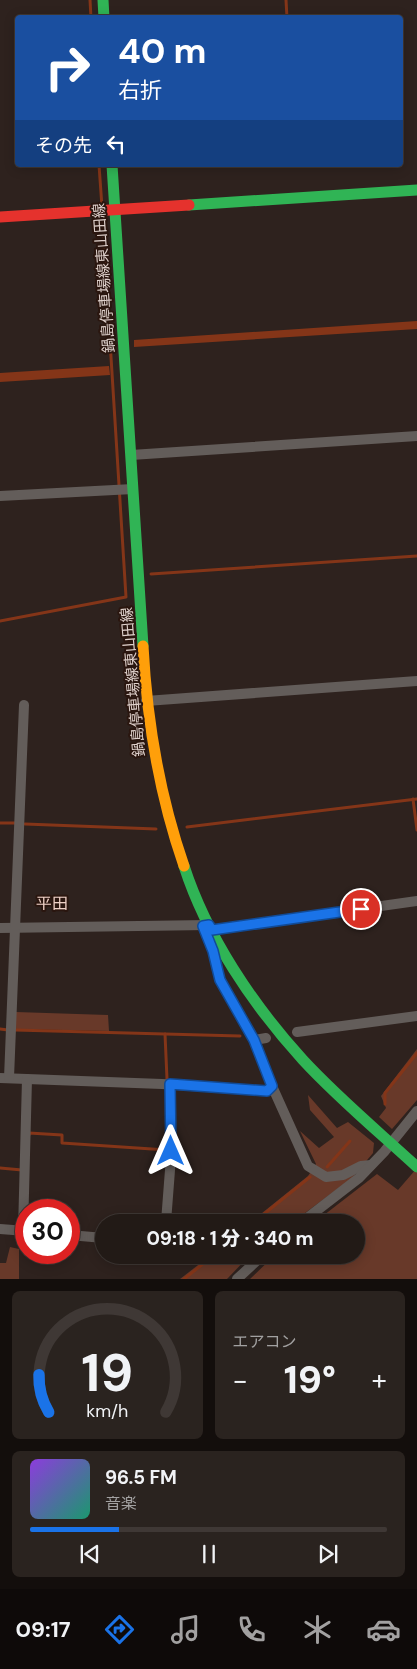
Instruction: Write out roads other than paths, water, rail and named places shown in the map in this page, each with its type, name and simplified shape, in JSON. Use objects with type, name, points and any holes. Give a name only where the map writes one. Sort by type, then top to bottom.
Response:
[{"type":"main road","points":[[103,0],[104,15]]},
{"type":"main road","name":"鍋島停車場線東山田線","points":[[112,167],[106,210],[131,455],[124,490],[146,701],[156,766],[167,814],[208,927],[250,991],[289,1044],[333,1090],[417,1168]]},
{"type":"main road","points":[[0,217],[417,190]]},
{"type":"street","points":[[131,455],[417,436]]},
{"type":"street","points":[[0,496],[124,490]]},
{"type":"street","points":[[146,701],[417,681]]},
{"type":"street","points":[[24,705],[16,929],[5,1078],[170,1084],[267,1091],[272,1086]]},
{"type":"street","points":[[0,928],[208,927],[417,901]]},
{"type":"street","points":[[208,927],[220,980],[254,1040],[272,1086],[308,1166],[326,1177],[343,1175],[361,1166],[371,1165]]},
{"type":"street","points":[[296,1032],[417,1016]]},
{"type":"street","points":[[254,1040],[266,1038]]},
{"type":"street","points":[[25,1199],[27,1079]]},
{"type":"street","points":[[167,1214],[171,1157],[170,1084]]},
{"type":"street","points":[[312,1214],[359,1178],[393,1146],[417,1111]]},
{"type":"street","points":[[0,1229],[15,1230]]},
{"type":"street","points":[[80,1236],[95,1237]]},
{"type":"street","points":[[237,1279],[253,1264]]},
{"type":"waterway","points":[[90,0],[91,15]]},
{"type":"waterway","points":[[286,0],[287,15]]},
{"type":"waterway","points":[[99,167],[102,207]]},
{"type":"waterway","points":[[0,621],[126,597],[102,213]]},
{"type":"waterway","points":[[151,574],[417,556]]},
{"type":"waterway","points":[[413,799],[417,830]]},
{"type":"waterway","points":[[187,827],[417,799]]},
{"type":"waterway","points":[[0,823],[15,823]]},
{"type":"waterway","points":[[25,824],[156,829]]},
{"type":"waterway","points":[[0,1029],[8,1030]]},
{"type":"waterway","points":[[15,1030],[240,1036]]},
{"type":"waterway","points":[[165,1034],[167,1079]]},
{"type":"waterway","points":[[385,1104],[385,1093],[417,1053]]},
{"type":"waterway","points":[[29,1135],[29,1133],[62,1135],[62,1143],[167,1150],[167,1146]]},
{"type":"waterway","points":[[327,1167],[350,1141]]},
{"type":"waterway","points":[[0,1168],[22,1170]]},
{"type":"waterway","points":[[264,1214],[310,1177]]},
{"type":"waterway","points":[[184,1279],[203,1264]]},
{"type":"district","name":"平田","points":[[52,903]]}]
